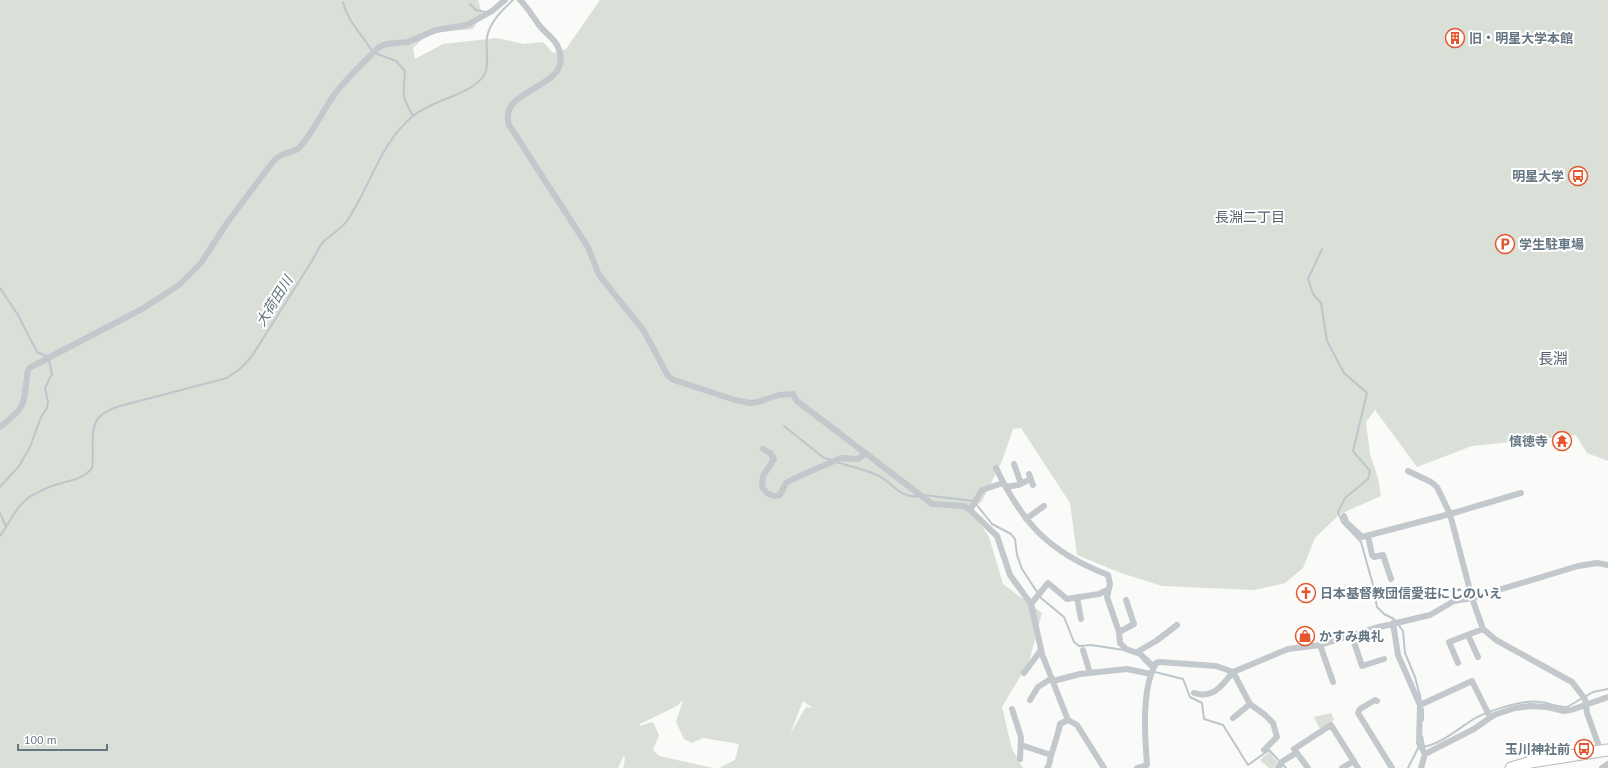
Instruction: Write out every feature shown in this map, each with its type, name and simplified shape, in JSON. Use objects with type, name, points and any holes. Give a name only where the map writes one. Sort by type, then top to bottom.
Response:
[{"type":"highway","points":[[1511,768],[1531,762],[1606,752]]},
{"type":"street","points":[[0,427],[23,406],[28,370],[31,366],[142,309],[171,291],[194,272],[272,162],[282,153],[295,150],[300,146],[311,134],[333,96],[378,48],[386,44],[408,42],[436,30],[467,26],[489,13],[505,0]]},
{"type":"street","points":[[520,0],[529,9],[536,22],[553,39],[557,46],[561,60],[560,66],[550,79],[529,91],[513,104],[507,114],[509,125],[588,247],[594,266],[599,275],[644,331],[668,376],[674,380],[743,402],[758,402],[779,395],[794,394],[797,401],[932,504],[957,505],[970,510],[997,536],[1010,575],[1031,604],[1041,650],[1068,720],[1077,725],[1104,768]]},
{"type":"street","points":[[763,450],[770,453],[774,459],[763,476],[762,487],[767,493],[774,496],[780,494],[786,483],[793,479],[841,458],[858,459],[866,453]]},
{"type":"street","points":[[1014,464],[1021,484]]},
{"type":"street","points":[[996,468],[1004,485],[1034,529],[1062,552],[1108,575],[1110,584],[1107,590],[1107,597],[1119,632],[1120,643],[1126,649],[1136,652],[1154,667]]},
{"type":"street","points":[[1408,471],[1431,482],[1437,487],[1450,514],[1482,630],[1496,640],[1572,682],[1584,699],[1587,713],[1606,752]]},
{"type":"street","points":[[970,510],[982,490],[1004,485],[1021,484],[1031,479]]},
{"type":"street","points":[[1344,516],[1346,522],[1352,529],[1362,537],[1450,514],[1521,493]]},
{"type":"street","points":[[1026,519],[1044,506]]},
{"type":"street","points":[[1368,536],[1372,555],[1374,557],[1383,555],[1392,579]]},
{"type":"street","points":[[1194,693],[1202,696],[1218,690],[1233,672],[1288,649],[1320,645],[1430,615],[1454,601],[1472,598],[1578,566],[1596,563],[1608,565]]},
{"type":"street","points":[[1031,604],[1048,583],[1067,599],[1099,594],[1107,590]]},
{"type":"street","points":[[1077,597],[1081,619]]},
{"type":"street","points":[[1119,632],[1134,624],[1126,600]]},
{"type":"street","points":[[1393,624],[1398,654],[1422,704],[1419,744],[1424,753],[1421,768]]},
{"type":"street","points":[[1136,652],[1156,641],[1176,625]]},
{"type":"street","points":[[1458,663],[1449,642],[1482,630]]},
{"type":"street","points":[[1468,635],[1478,657]]},
{"type":"street","points":[[1352,636],[1362,666],[1384,659]]},
{"type":"street","points":[[1320,645],[1332,682]]},
{"type":"street","points":[[1024,673],[1041,650]]},
{"type":"street","points":[[1083,650],[1090,673]]},
{"type":"street","points":[[1137,768],[1147,765],[1144,724],[1151,674],[1156,663],[1160,662],[1216,666],[1233,672],[1250,704],[1273,723],[1277,737],[1264,750]]},
{"type":"street","points":[[1030,700],[1038,687],[1052,679],[1128,669],[1151,674]]},
{"type":"street","points":[[1422,704],[1472,681],[1490,717]]},
{"type":"street","points":[[1424,753],[1474,728],[1490,717],[1515,708],[1547,707],[1564,711],[1571,710],[1584,699],[1608,697]]},
{"type":"street","points":[[1377,701],[1376,700],[1360,709],[1358,713],[1392,768]]},
{"type":"street","points":[[1233,718],[1250,704]]},
{"type":"street","points":[[1012,710],[1021,737],[1020,759]]},
{"type":"street","points":[[1047,768],[1050,764],[1060,724],[1068,720]]},
{"type":"street","points":[[1308,768],[1294,749],[1331,725],[1358,768]]},
{"type":"street","points":[[1021,745],[1051,756]]},
{"type":"street","points":[[1280,765],[1296,753]]},
{"type":"street","points":[[1342,768],[1354,761]]},
{"type":"street","points":[[1602,768],[1608,764]]},
{"type":"shaded area","points":[[0,0],[478,0],[482,13],[473,29],[429,33],[413,48],[415,59],[443,44],[497,38],[524,44],[543,42],[553,53],[566,49],[600,0],[1608,0],[1608,461],[1587,453],[1576,435],[1472,446],[1417,467],[1375,410],[1366,422],[1370,454],[1378,478],[1381,496],[1340,514],[1315,538],[1303,568],[1285,583],[1254,590],[1162,586],[1121,573],[1077,555],[1070,503],[1021,428],[1013,429],[1002,461],[982,501],[971,510],[989,537],[1003,584],[1042,613],[1029,662],[1002,707],[1012,749],[1023,768],[719,768],[735,760],[739,744],[703,738],[692,743],[684,739],[676,722],[683,700],[677,706],[640,724],[639,726],[653,722],[659,735],[653,750],[659,756],[713,768],[623,768],[625,759],[624,755],[618,768],[0,768]],"holes":[[[803,701],[813,708],[806,707],[790,734]]]},
{"type":"shaded area","points":[[1331,713],[1334,720],[1320,729],[1314,717]]},
{"type":"shaded area","points":[[1269,752],[1278,762],[1274,768],[1269,768],[1260,760]]},
{"type":"waterway","name":"大荷田川","points":[[0,536],[18,508],[27,499],[51,486],[82,477],[89,472],[92,468],[93,430],[95,423],[100,416],[120,406],[227,378],[241,368],[252,356],[322,243],[342,227],[347,221],[392,139],[402,127],[421,110],[468,89],[476,84],[485,74],[487,64],[487,37],[491,26],[497,17],[513,0]]},
{"type":"waterway","points":[[343,2],[348,16],[372,51]]},
{"type":"waterway","points":[[470,4],[476,10],[486,12]]},
{"type":"waterway","points":[[375,53],[396,61],[405,71],[404,98],[413,116]]},
{"type":"waterway","points":[[1322,249],[1308,279],[1313,294],[1321,303],[1327,341],[1344,373],[1367,393],[1353,451],[1370,471],[1368,479],[1345,498],[1338,512],[1342,522],[1361,542],[1373,585],[1377,607],[1384,614],[1394,619],[1403,631],[1405,653],[1415,677],[1421,700]]},
{"type":"waterway","points":[[0,288],[18,315],[37,352],[46,356]]},
{"type":"waterway","points":[[0,487],[19,466],[30,447],[41,417],[47,408],[48,402],[45,388],[52,374],[49,360]]},
{"type":"waterway","points":[[784,426],[824,458],[832,460]]},
{"type":"waterway","points":[[836,462],[875,474],[900,492],[906,495],[918,496]]},
{"type":"waterway","points":[[924,495],[973,501]]},
{"type":"waterway","points":[[976,504],[992,524],[1011,534],[1015,539],[1017,555],[1022,569],[1041,598],[1064,617],[1074,642],[1079,646],[1091,645],[1124,650]]},
{"type":"waterway","points":[[0,513],[6,527]]},
{"type":"waterway","points":[[1143,660],[1155,672],[1183,679],[1190,697],[1202,703],[1204,719],[1223,725],[1248,765],[1269,750],[1286,768]]},
{"type":"waterway","points":[[1408,768],[1418,748],[1439,741],[1475,718],[1484,714],[1524,702],[1543,703],[1567,707],[1593,692],[1608,689]]},
{"type":"waterway","points":[[1423,709],[1423,720]]},
{"type":"waterway","points":[[1422,736],[1424,747]]},
{"type":"place","name":"旧・明星大学本館","points":[[1455,38]]},
{"type":"place","name":"明星大学","points":[[1578,176]]},
{"type":"place","name":"学生駐車場","points":[[1505,244]]},
{"type":"place","name":"慎徳寺","points":[[1562,441]]},
{"type":"place","name":"日本基督教団信愛荘にじのいえ","points":[[1306,593]]},
{"type":"place","name":"かすみ典礼","points":[[1305,636]]},
{"type":"place","name":"玉川神社前","points":[[1584,749]]},
{"type":"district","name":"長淵二丁目","points":[[1250,217]]},
{"type":"district","name":"長淵","points":[[1553,359]]}]
